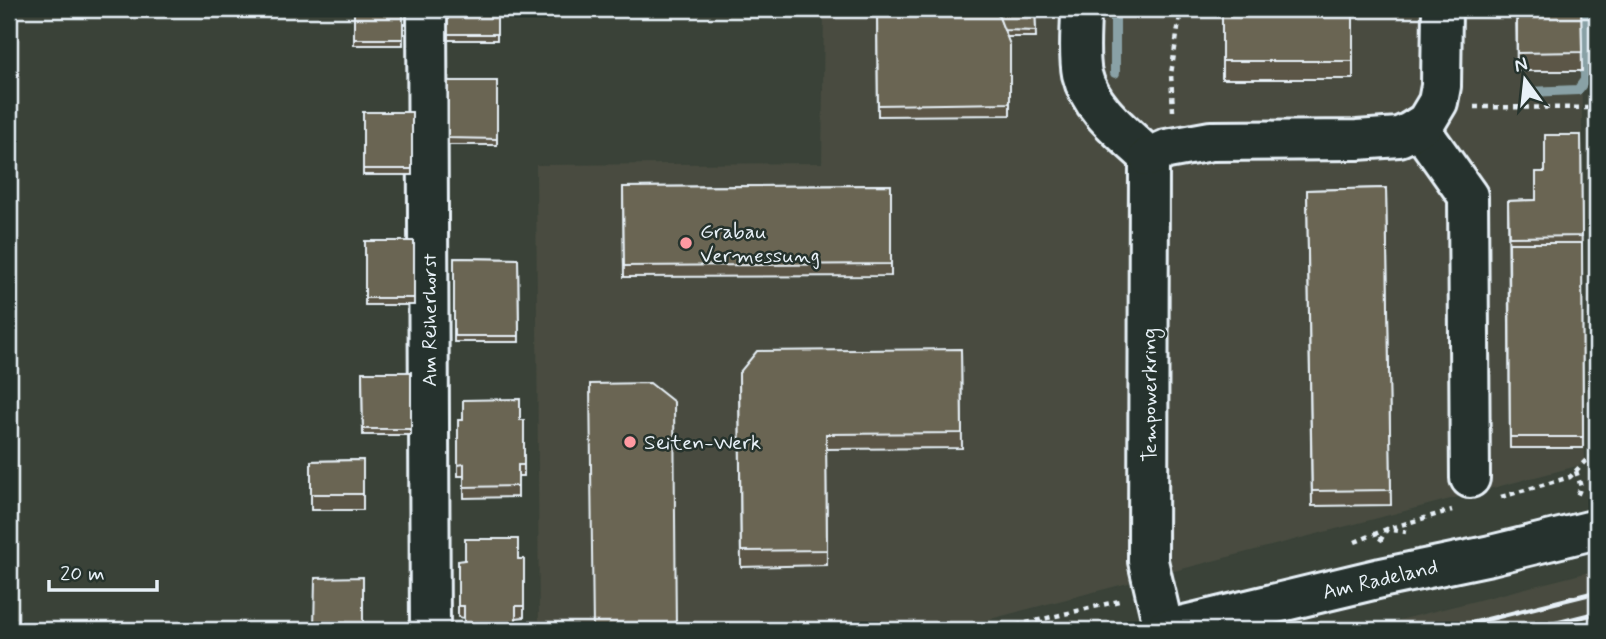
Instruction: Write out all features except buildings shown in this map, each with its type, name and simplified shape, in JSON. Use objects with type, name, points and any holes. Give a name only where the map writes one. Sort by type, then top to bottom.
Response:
[{"type":"street","name":"Am Reiherhorst","points":[[427,9],[430,630]]},
{"type":"street","points":[[1080,9],[1081,62],[1087,88],[1099,107],[1149,157],[1167,149],[1211,141],[1357,140],[1399,136],[1429,115],[1442,69],[1442,9]]},
{"type":"street","points":[[1429,115],[1468,197],[1470,478]]},
{"type":"street","name":"Tempowerkring","points":[[1149,157],[1148,561],[1164,630]]},
{"type":"street","name":"Am Radeland","points":[[1164,630],[1597,529]]},
{"type":"path","points":[[1174,117],[1171,74],[1181,9]]},
{"type":"path","points":[[1429,115],[1473,107],[1597,108]]},
{"type":"path","points":[[1567,500],[1576,497],[1581,487],[1576,471]]},
{"type":"shaded area","points":[[824,9],[1581,9],[1585,464],[948,630],[539,630],[536,165],[822,163]]},
{"type":"shaded area","points":[[1597,570],[1597,630],[1360,630]]},
{"type":"waterway","points":[[1115,9],[1115,73]]},
{"type":"waterway","points":[[1528,92],[1578,90],[1585,80],[1585,9]]},
{"type":"railway","points":[[1445,630],[1597,592]]},
{"type":"railway","points":[[1529,630],[1597,613]]},
{"type":"place","name":"Grabau Vermessung","points":[[686,243]]},
{"type":"place","name":"Seiten-Werk","points":[[630,442]]}]
